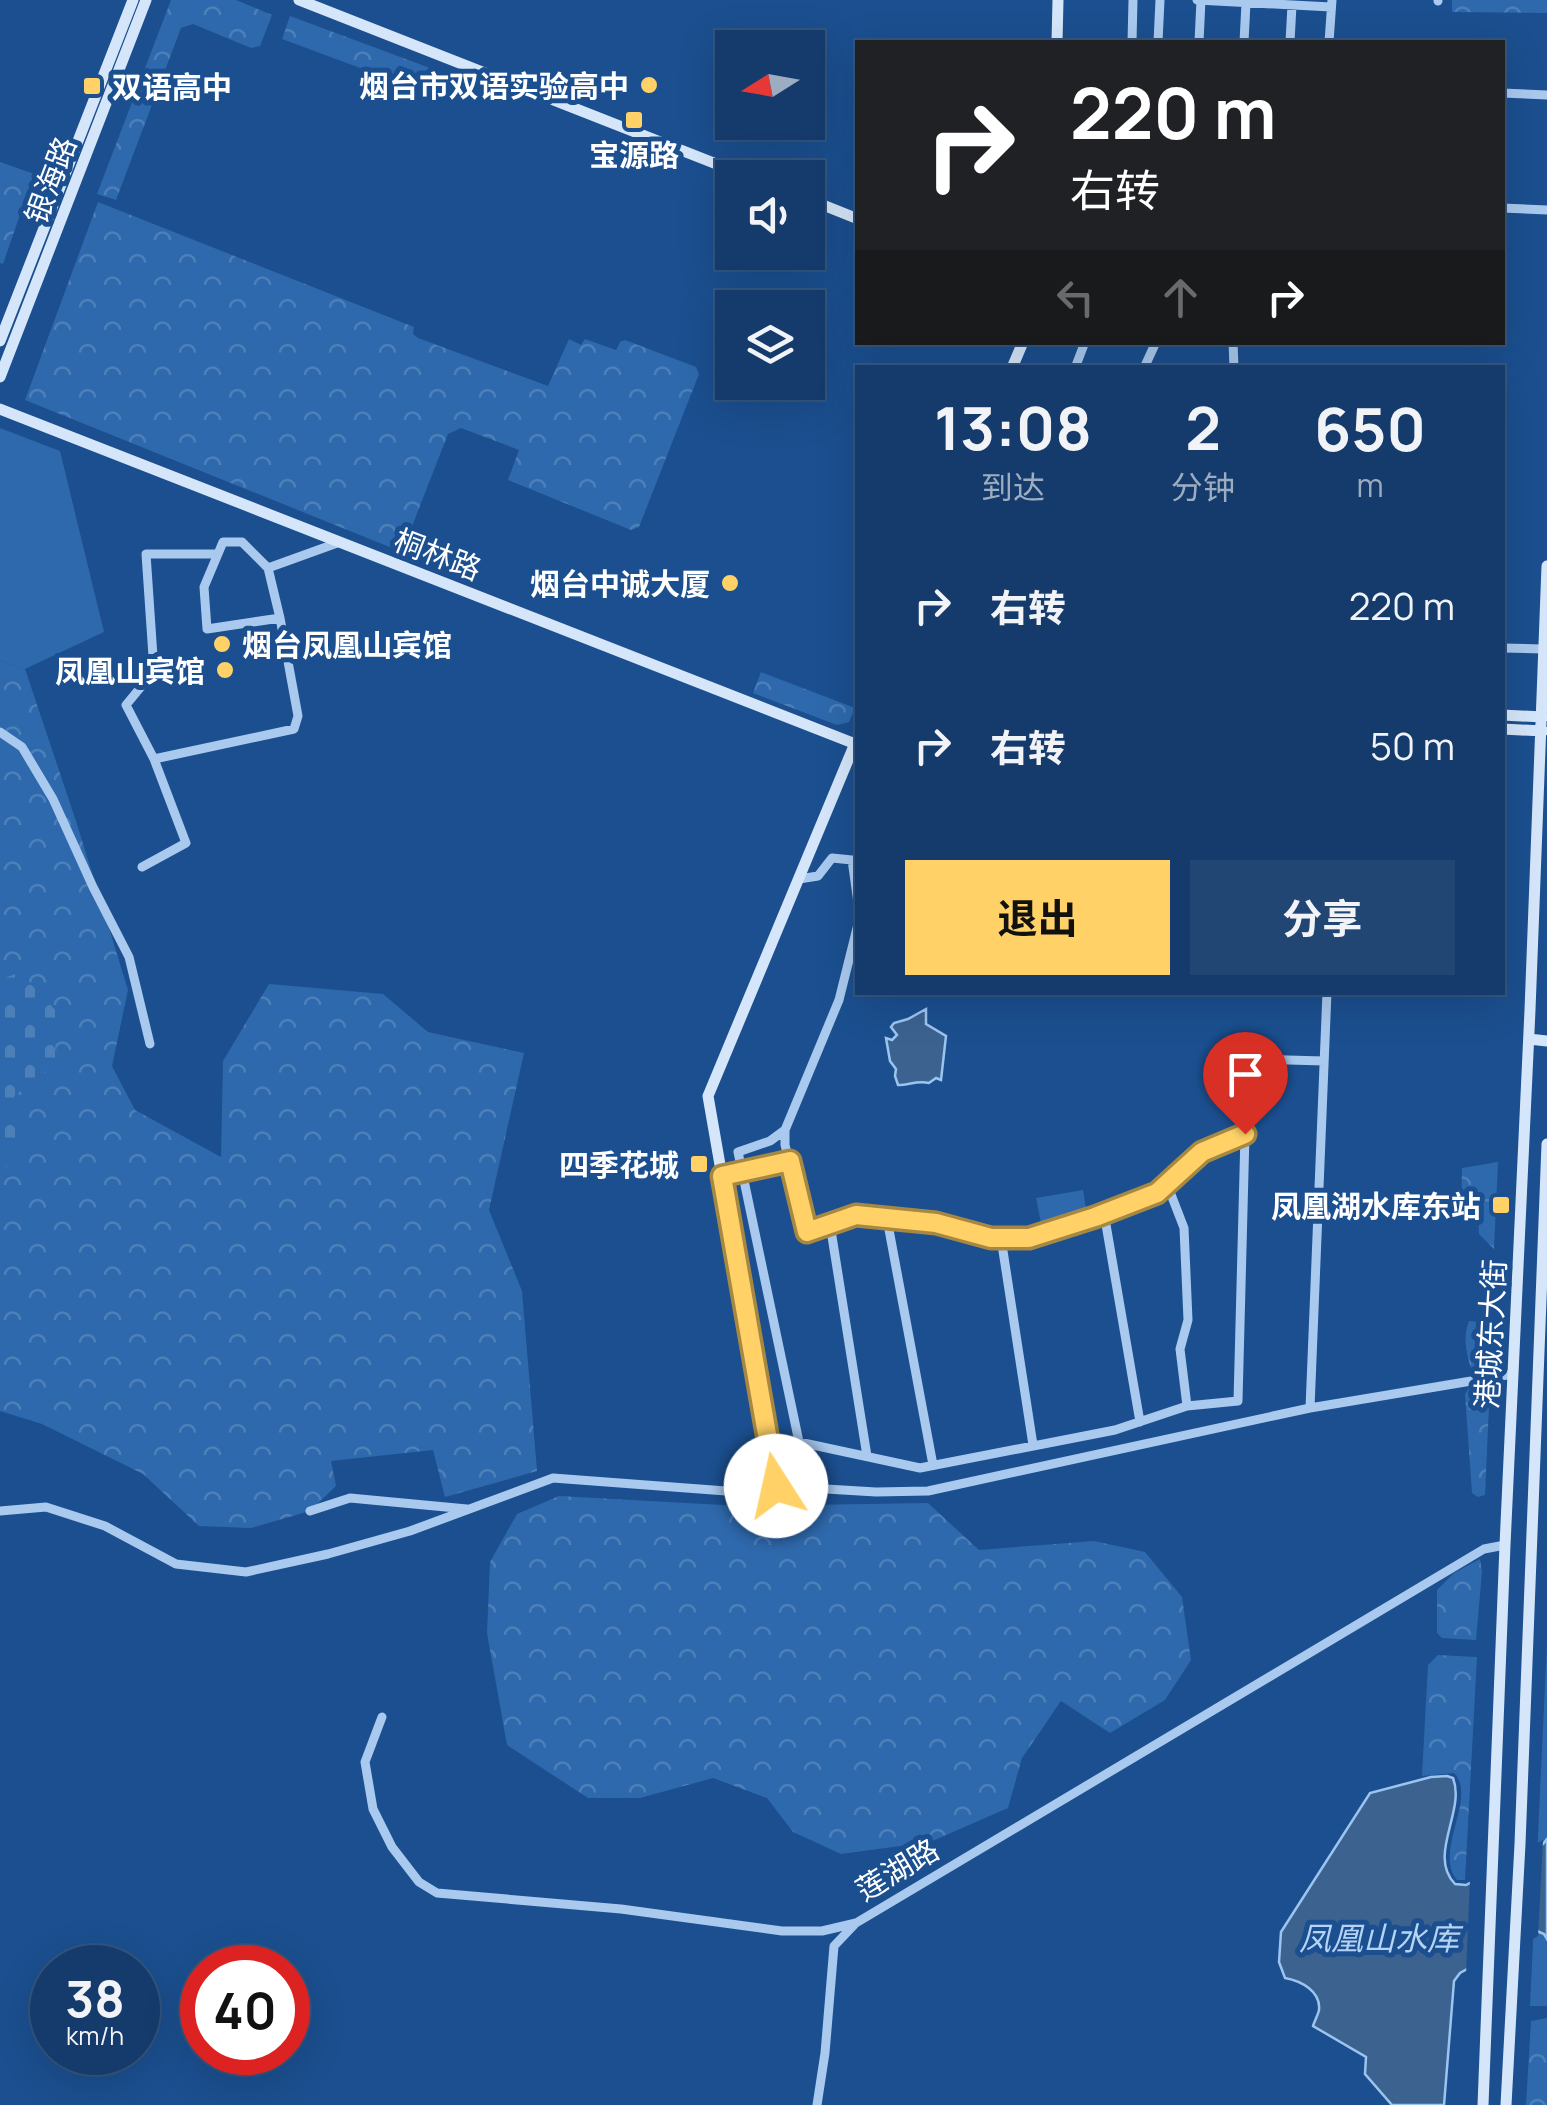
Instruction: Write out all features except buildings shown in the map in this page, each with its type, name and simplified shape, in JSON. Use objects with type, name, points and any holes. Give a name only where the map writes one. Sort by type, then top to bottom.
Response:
[{"type":"main road","name":"银海路","points":[[0,341],[133,0]]},
{"type":"main road","name":"银海路","points":[[0,378],[146,0]]},
{"type":"main road","points":[[298,0],[715,163]]},
{"type":"main road","points":[[1056,40],[1058,0]]},
{"type":"main road","points":[[825,206],[855,218]]},
{"type":"main road","name":"桐林路","points":[[0,408],[855,741]]},
{"type":"main road","name":"港城东大街","points":[[1482,2105],[1547,566]]},
{"type":"main road","points":[[1505,715],[1543,717]]},
{"type":"main road","points":[[1505,729],[1543,731]]},
{"type":"main road","points":[[776,1486],[708,1096],[855,747]]},
{"type":"main road","points":[[1530,1010],[1547,1011]]},
{"type":"main road","points":[[1529,1039],[1547,1041]]},
{"type":"main road","name":"港城东大街","points":[[1506,2105],[1547,1144]]},
{"type":"street","points":[[1132,40],[1133,0]]},
{"type":"street","points":[[1158,40],[1160,0]]},
{"type":"street","points":[[1199,40],[1199,0],[1332,4],[1330,40]]},
{"type":"street","points":[[1244,40],[1246,2]]},
{"type":"street","points":[[1290,40],[1292,5]]},
{"type":"street","points":[[1505,93],[1547,95]]},
{"type":"street","points":[[1505,208],[1547,210]]},
{"type":"street","points":[[154,759],[294,729],[298,716],[280,618],[268,568],[242,542],[223,542],[204,587],[207,629],[280,618]]},
{"type":"street","points":[[268,568],[340,542]]},
{"type":"street","points":[[142,867],[186,843],[154,759],[126,705],[154,671],[146,554],[218,554]]},
{"type":"street","points":[[1505,648],[1543,649]]},
{"type":"street","points":[[0,732],[22,747],[53,799],[129,958],[150,1044]]},
{"type":"street","points":[[799,880],[818,876],[832,858],[852,860],[855,882]]},
{"type":"street","points":[[855,935],[838,1000],[784,1130],[770,1141],[738,1152],[800,1442],[920,1468],[1115,1430],[1187,1406],[1238,1401],[1246,1059],[1324,1061]]},
{"type":"street","points":[[1310,1408],[1326,995]]},
{"type":"street","points":[[784,1130],[807,1232],[856,1215],[936,1223],[991,1238],[1029,1238],[1157,1193],[1202,1152],[1245,1134]]},
{"type":"street","points":[[722,1176],[790,1161]]},
{"type":"street","points":[[1167,1184],[1184,1228],[1188,1320],[1180,1349],[1187,1406]]},
{"type":"street","points":[[1104,1214],[1140,1422]]},
{"type":"street","points":[[887,1219],[933,1465]]},
{"type":"street","points":[[830,1224],[867,1456]]},
{"type":"street","points":[[1002,1238],[1033,1445]]},
{"type":"street","points":[[0,1511],[46,1507],[105,1526],[176,1564],[246,1572],[410,1531],[554,1478],[726,1490],[776,1486],[928,1491],[1310,1408],[1514,1374]]},
{"type":"street","points":[[310,1511],[350,1498],[470,1509]]},
{"type":"street","name":"莲湖路","points":[[382,1717],[365,1762],[372,1809],[401,1859],[419,1882],[437,1893],[620,1910],[782,1931],[822,1931],[856,1923],[1484,1550],[1505,1545]]},
{"type":"street","points":[[817,2105],[834,1946],[856,1923]]},
{"type":"green space","points":[[171,0],[236,0],[272,15],[260,46],[251,48],[193,24],[181,28],[116,200],[97,194]]},
{"type":"green space","points":[[1452,0],[1547,0],[1547,13],[1452,12]]},
{"type":"green space","points":[[290,16],[430,68],[422,91],[282,39]]},
{"type":"green space","points":[[0,162],[34,174],[3,264],[0,263]]},
{"type":"green space","points":[[98,202],[414,327],[413,334],[418,338],[548,386],[569,339],[581,345],[585,339],[616,350],[625,340],[696,367],[699,374],[639,527],[631,530],[508,480],[519,450],[461,428],[448,434],[402,552],[25,400]]},
{"type":"green space","points":[[0,428],[60,451],[104,632],[25,669],[0,660]]},
{"type":"green space","points":[[0,660],[25,669],[128,990],[112,1066],[135,1110],[221,1157],[223,1061],[269,984],[383,994],[428,1032],[524,1053],[489,1210],[522,1291],[537,1471],[445,1497],[433,1450],[331,1461],[336,1486],[310,1511],[251,1528],[199,1526],[143,1474],[42,1424],[0,1411]]},
{"type":"green space","points":[[761,672],[855,708],[849,722],[837,725],[753,693]]},
{"type":"green space","points":[[20,972],[56,1011],[55,1064],[14,1096],[24,1143],[0,1176],[0,980]]},
{"type":"green space","points":[[1498,1162],[1494,1249],[1479,1234],[1478,1212],[1461,1209],[1462,1168]]},
{"type":"green space","points":[[1083,1190],[1087,1215],[1041,1223],[1036,1198]]},
{"type":"green space","points":[[1469,1321],[1491,1323],[1489,1374],[1473,1374],[1466,1341]]},
{"type":"green space","points":[[1490,1384],[1485,1495],[1478,1497],[1472,1493],[1465,1394],[1469,1388]]},
{"type":"green space","points":[[559,1496],[740,1506],[928,1503],[979,1550],[1094,1541],[1145,1552],[1182,1597],[1191,1660],[1165,1700],[1110,1733],[1061,1701],[1022,1758],[1008,1808],[930,1842],[841,1854],[793,1832],[767,1798],[713,1778],[640,1798],[588,1798],[507,1745],[487,1633],[490,1562],[517,1514]]},
{"type":"green space","points":[[1480,1559],[1476,1640],[1442,1638],[1437,1633],[1437,1590],[1454,1573]]},
{"type":"green space","points":[[1547,1642],[1547,2006],[1530,2006]]},
{"type":"green space","points":[[1438,1655],[1477,1657],[1465,1880],[1457,1880],[1450,1855],[1460,1784],[1454,1773],[1422,1776],[1428,1665]]},
{"type":"green space","points":[[1547,2018],[1547,2105],[1526,2105],[1531,2021]]},
{"type":"water","points":[[926,1009],[926,1024],[946,1036],[941,1080],[898,1085],[886,1038],[892,1040],[897,1035],[891,1027],[894,1023]]},
{"type":"water","name":"凤凰山水库","points":[[1447,1776],[1453,1778],[1456,1791],[1445,1860],[1455,1884],[1466,1885],[1547,1839],[1547,1939],[1537,1931],[1460,1973],[1454,1981],[1444,2105],[1392,2105],[1365,2074],[1366,2057],[1313,2026],[1319,2010],[1317,1997],[1303,1984],[1285,1978],[1279,1962],[1281,1932],[1370,1793]]},
{"type":"pier","points":[[1543,1840],[1538,1936],[1466,1975],[1470,1880]]},
{"type":"place","name":"烟台市双语实验高中","points":[[649,85]]},
{"type":"place","name":"双语高中","points":[[92,86]]},
{"type":"place","name":"宝源路","points":[[634,120]]},
{"type":"place","name":"烟台中诚大厦","points":[[730,583]]},
{"type":"place","name":"烟台凤凰山宾馆","points":[[222,644]]},
{"type":"place","name":"凤凰山宾馆","points":[[225,670]]},
{"type":"place","name":"四季花城","points":[[699,1164]]},
{"type":"place","name":"凤凰湖水库东站","points":[[1501,1205]]},
{"type":"route","points":[[776,1486],[722,1176],[790,1161],[807,1232],[856,1215],[936,1223],[991,1238],[1029,1238],[1157,1193],[1202,1152],[1245,1134]]}]
